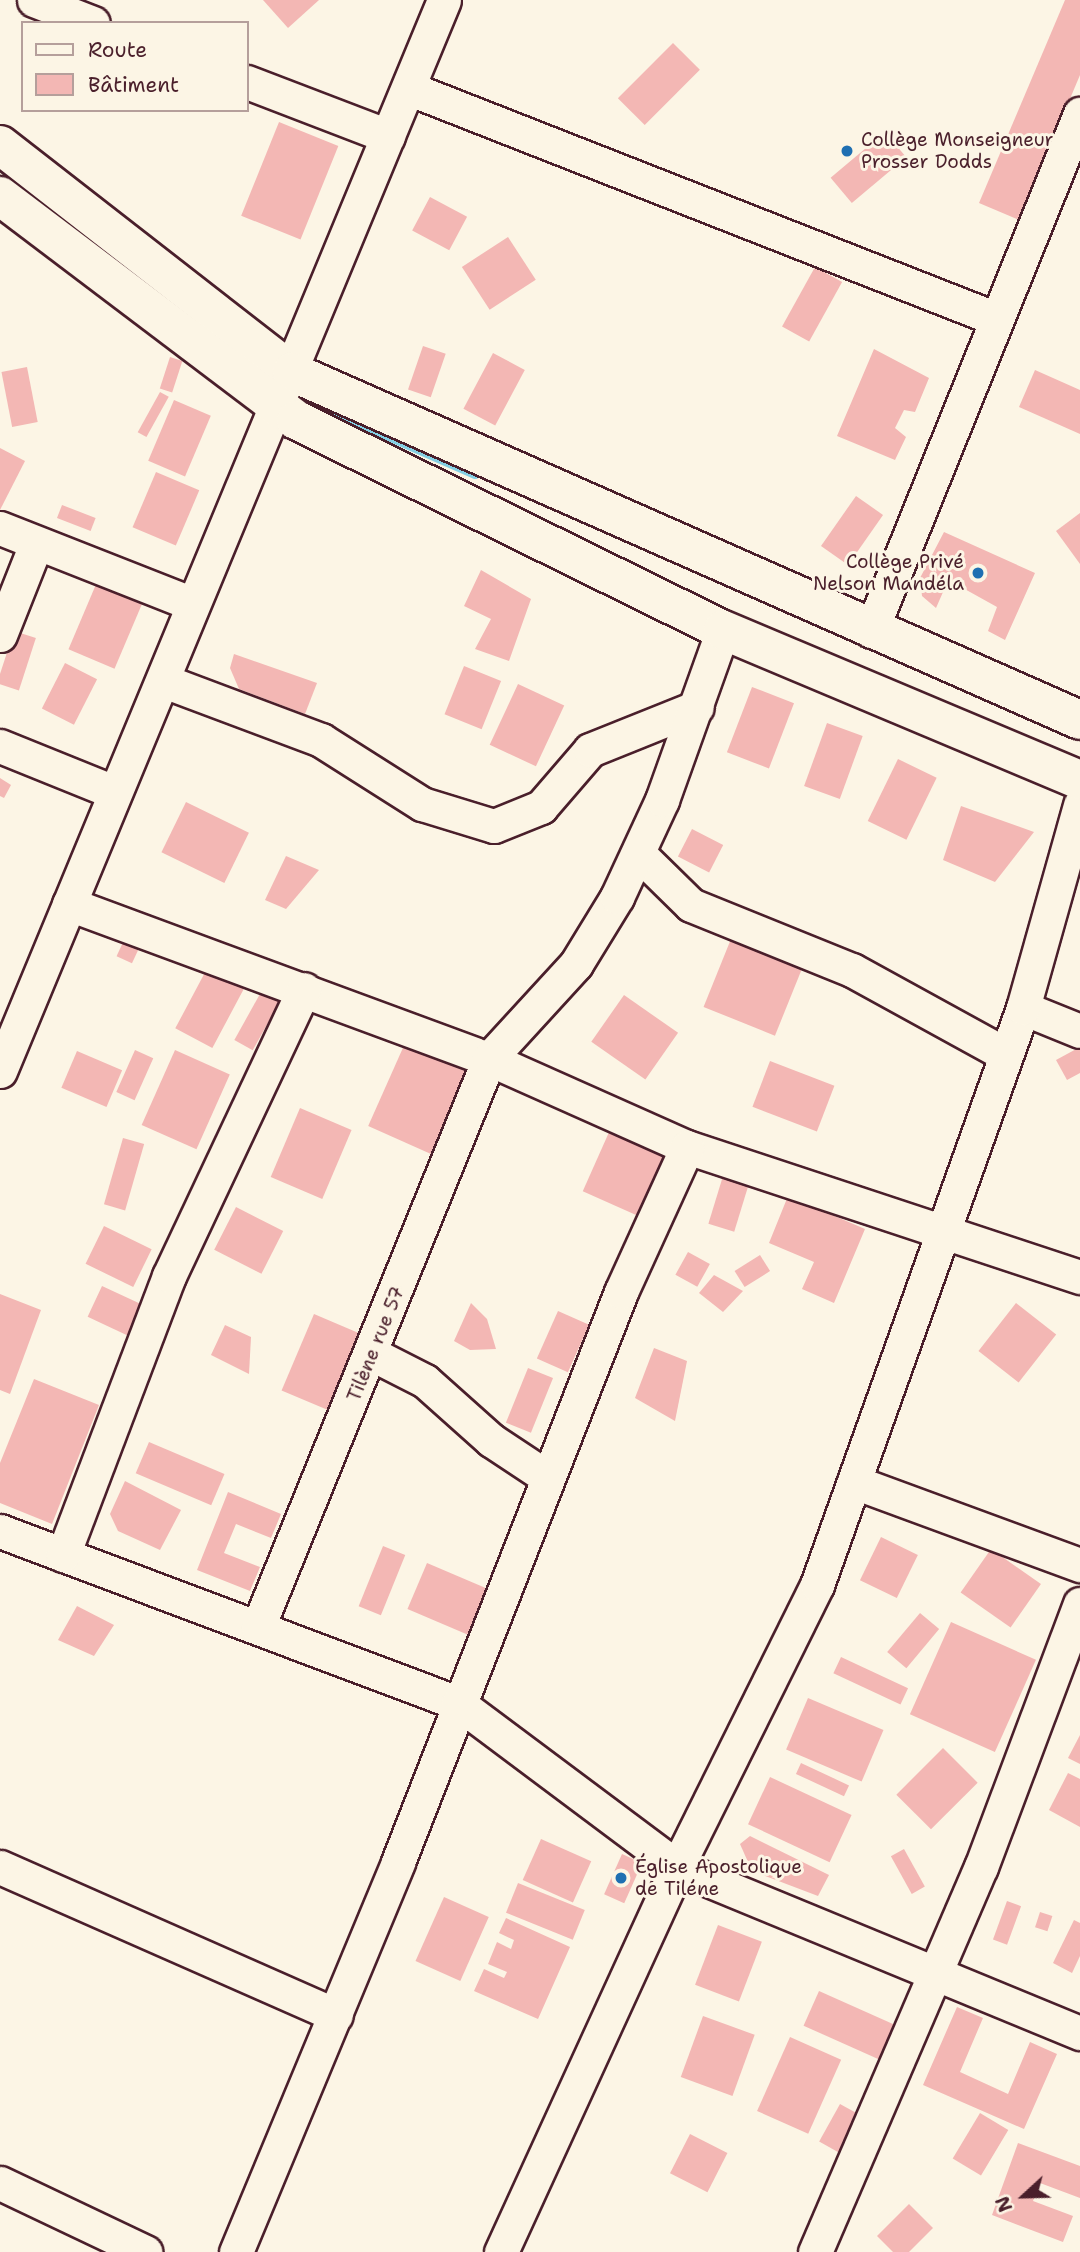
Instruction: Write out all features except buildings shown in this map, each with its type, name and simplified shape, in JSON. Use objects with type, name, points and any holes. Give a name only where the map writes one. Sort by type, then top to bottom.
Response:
[{"type":"street","points":[[34,0],[88,21]]},
{"type":"street","points":[[0,1071],[114,792],[164,681],[193,604],[292,372],[444,0]]},
{"type":"street","points":[[248,82],[388,136]]},
{"type":"street","points":[[408,88],[994,318]]},
{"type":"street","points":[[872,631],[994,318],[1064,185],[1080,114]]},
{"type":"street","points":[[0,145],[292,372],[872,631],[1080,720]]},
{"type":"street","points":[[0,197],[276,408],[723,629],[1080,780]]},
{"type":"street","points":[[0,528],[193,604]]},
{"type":"street","points":[[0,635],[36,544]]},
{"type":"street","points":[[489,1059],[576,964],[639,855],[697,707],[723,629]]},
{"type":"street","points":[[164,681],[321,740],[422,804],[494,826],[541,807],[590,750],[697,707]]},
{"type":"street","points":[[0,746],[114,792]]},
{"type":"street","points":[[501,2252],[677,1867],[778,1668],[854,1482],[946,1231],[1023,1008],[1080,805]]},
{"type":"street","points":[[639,855],[691,905],[852,970],[1005,1054]]},
{"type":"street","points":[[69,904],[489,1059],[687,1147],[946,1231],[1080,1278]]},
{"type":"street","points":[[63,1555],[169,1276],[304,989]]},
{"type":"street","points":[[1023,1008],[1080,1031]]},
{"type":"street","name":"Tilène rue 57","points":[[258,1627],[372,1354],[489,1059]]},
{"type":"street","points":[[236,2252],[336,2015],[621,1292],[687,1147]]},
{"type":"street","points":[[372,1354],[425,1381],[491,1440],[547,1477]]},
{"type":"street","points":[[854,1482],[1080,1565]]},
{"type":"street","points":[[0,1531],[458,1703],[677,1867],[1080,2033]]},
{"type":"street","points":[[815,2252],[935,1972],[1080,1605]]},
{"type":"street","points":[[0,1867],[336,2015]]},
{"type":"street","points":[[0,2183],[145,2252]]},
{"type":"waterway","points":[[319,406],[475,474]]},
{"type":"place","name":"Collège Monseigneur Prosser Dodds","points":[[847,151]]},
{"type":"place","name":"Collège Privé Nelson Mandéla","points":[[978,573]]},
{"type":"place","name":"Église Apostolique de Tiléne","points":[[621,1878]]}]
